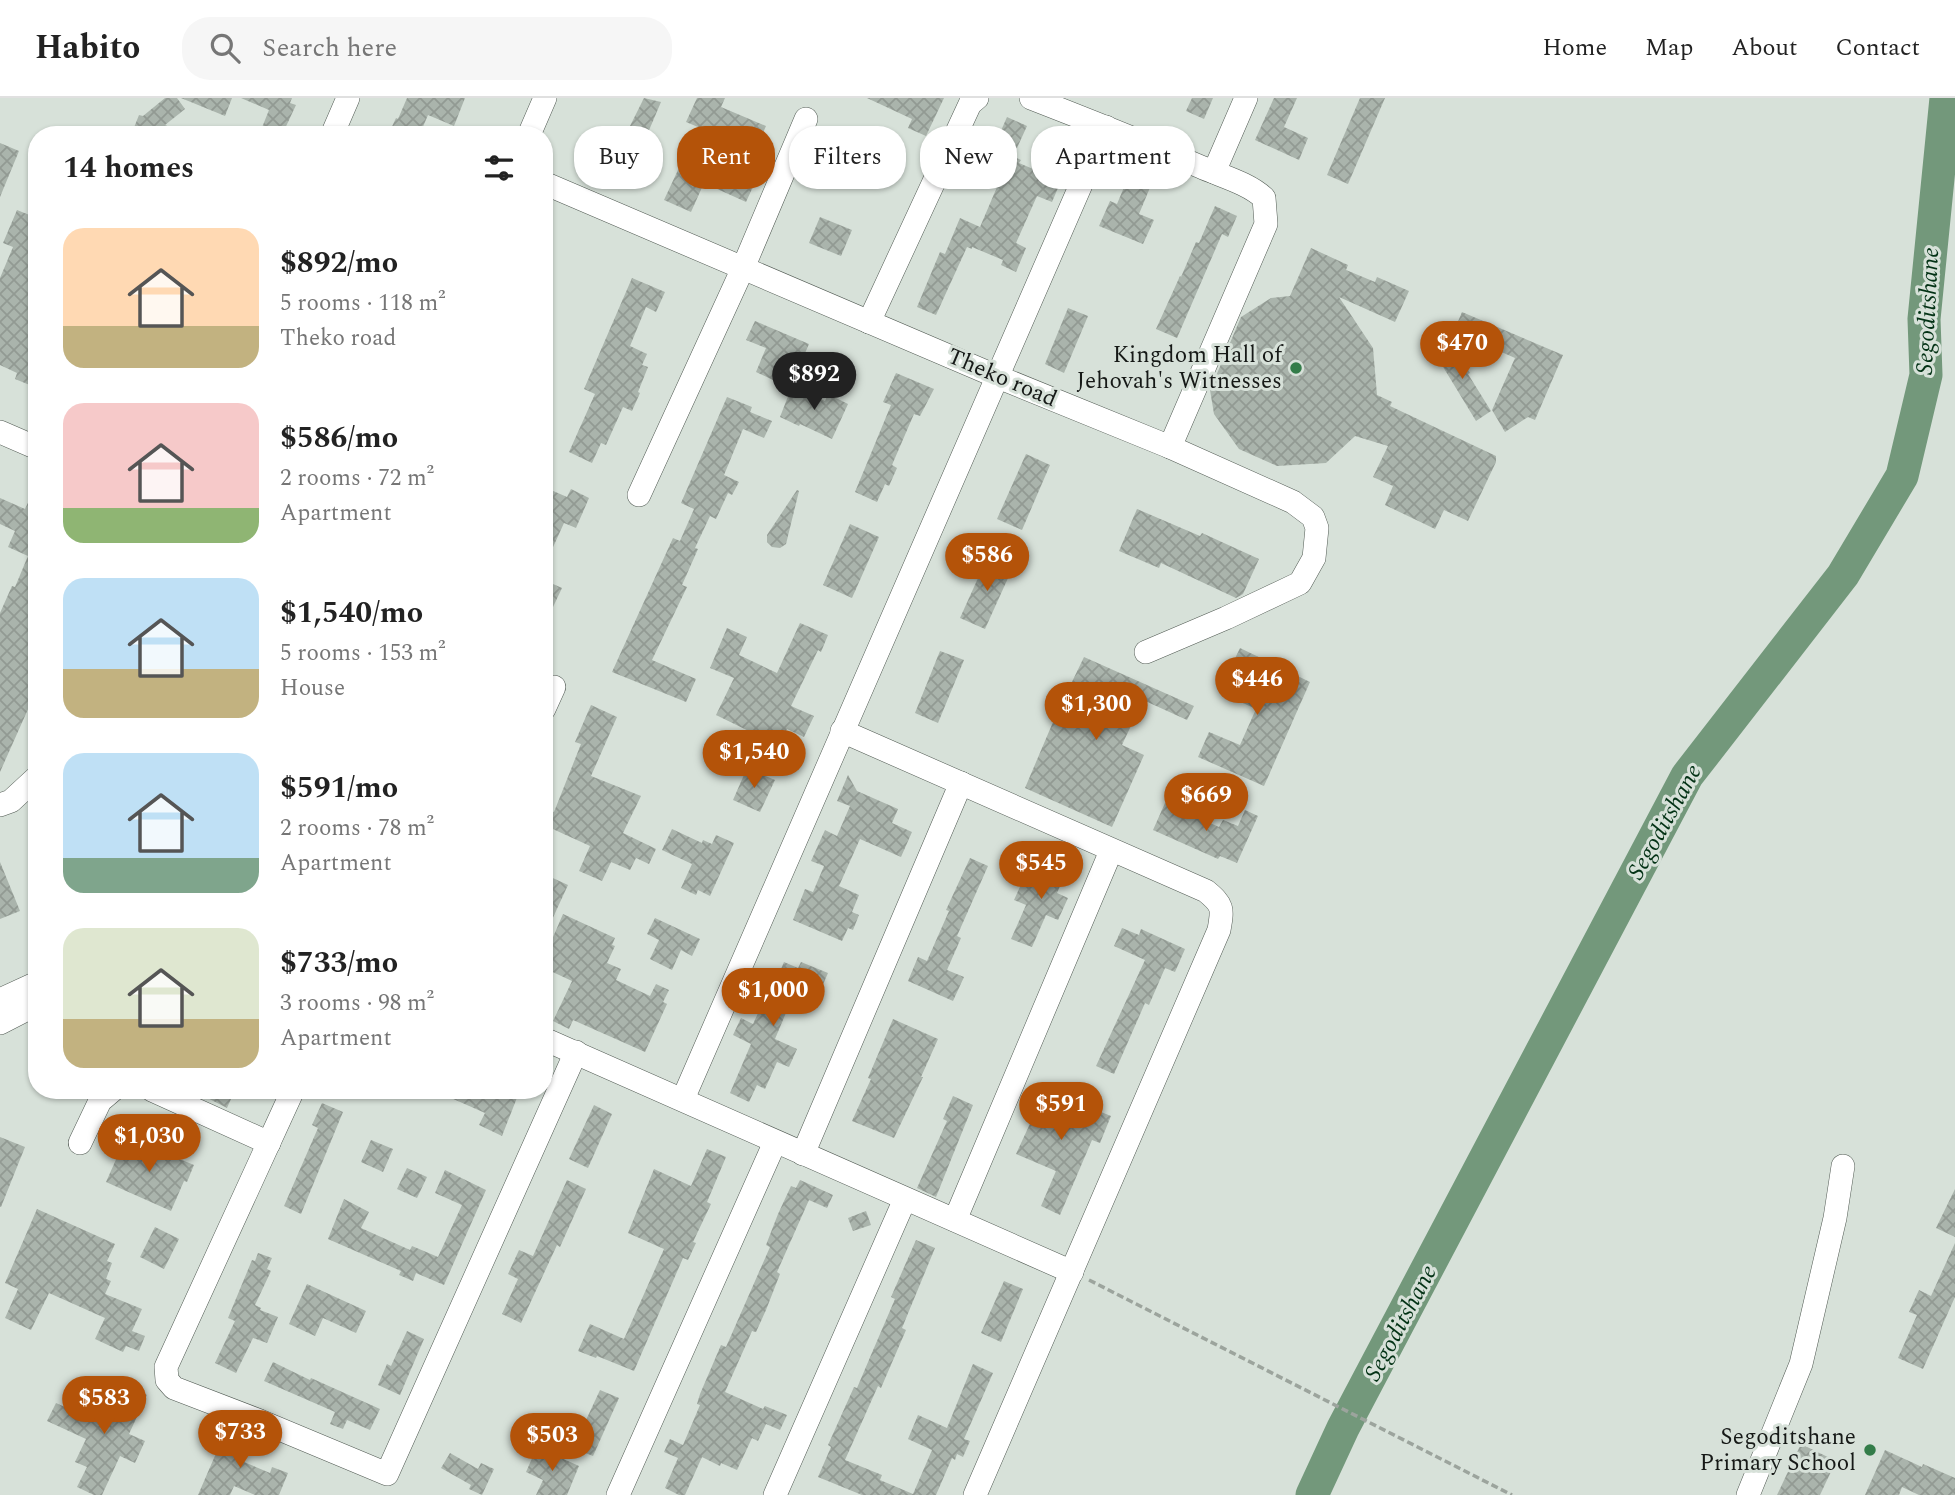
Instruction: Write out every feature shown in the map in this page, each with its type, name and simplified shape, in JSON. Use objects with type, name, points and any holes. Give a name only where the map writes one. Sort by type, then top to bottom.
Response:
[{"type":"street","points":[[336,126],[348,98]]},
{"type":"street","points":[[533,126],[545,98]]},
{"type":"street","points":[[869,322],[970,104],[977,98]]},
{"type":"street","points":[[1031,98],[1104,126]]},
{"type":"street","points":[[1214,172],[1246,98]]},
{"type":"street","points":[[639,495],[743,268],[806,119]]},
{"type":"street","points":[[1170,447],[1266,224],[1264,198],[1258,192],[1195,164]]},
{"type":"street","name":"Theko road","points":[[553,187],[998,377],[1170,447],[1293,502],[1313,517],[1317,528],[1314,558],[1300,583],[1146,652]]},
{"type":"street","points":[[683,1099],[1080,189]]},
{"type":"street","points":[[0,432],[28,444]]},
{"type":"street","points":[[842,731],[1206,891],[1218,901],[1222,911],[1219,929],[975,1495]]},
{"type":"street","points":[[803,1154],[961,783]]},
{"type":"street","points":[[0,805],[11,801],[28,785]]},
{"type":"street","points":[[956,1220],[1111,851]]},
{"type":"street","points":[[0,1000],[28,987]]},
{"type":"street","points":[[0,1023],[28,1009]]},
{"type":"street","points":[[553,1043],[1072,1272]]},
{"type":"street","points":[[289,1099],[184,1323],[166,1367],[167,1380],[174,1388],[260,1421],[383,1485],[576,1052]]},
{"type":"street","points":[[79,1143],[102,1099]]},
{"type":"street","points":[[172,1099],[269,1143]]},
{"type":"street","points":[[618,1495],[775,1142]]},
{"type":"street","points":[[1748,1495],[1801,1364],[1835,1218],[1843,1166]]},
{"type":"street","points":[[775,1495],[905,1199]]},
{"type":"path","points":[[1072,1272],[1512,1495]]},
{"type":"building","points":[[165,98],[177,98],[185,109],[165,125],[167,126],[135,126],[139,115],[143,116]]},
{"type":"building","points":[[181,98],[232,98],[225,116]]},
{"type":"building","points":[[241,98],[292,98],[290,103],[296,105],[286,126],[263,126],[269,110]]},
{"type":"building","points":[[407,98],[465,98],[454,126],[428,115],[423,126],[392,126],[396,118],[398,119]]},
{"type":"building","points":[[644,98],[661,102],[651,126],[630,126]]},
{"type":"building","points":[[697,98],[725,98],[721,107],[766,126],[696,126],[686,122]]},
{"type":"building","points":[[867,98],[944,98],[931,126],[920,126],[920,133],[908,128],[912,119]]},
{"type":"building","points":[[1192,98],[1213,98],[1204,119],[1186,111]]},
{"type":"building","points":[[1274,98],[1297,98],[1284,127],[1308,138],[1299,160],[1255,140]]},
{"type":"building","points":[[1360,98],[1385,98],[1348,184],[1327,175]]},
{"type":"building","points":[[1007,117],[1027,126],[1017,148],[1017,126],[1003,126]]},
{"type":"building","points":[[0,143],[19,151],[0,197]]},
{"type":"building","points":[[1017,158],[1021,160],[1019,163],[1031,168],[1031,189],[1058,189],[1052,202],[1037,196],[1016,243],[1026,248],[1016,272],[1001,265],[1003,260],[967,247],[936,315],[917,307],[940,252],[945,254],[960,218],[980,227],[996,189],[1017,189]]},
{"type":"building","points":[[677,172],[677,189],[701,189],[691,212],[664,200]]},
{"type":"building","points":[[717,189],[752,189],[746,202]]},
{"type":"building","points":[[1123,189],[1149,189],[1139,214],[1154,220],[1143,244],[1099,226],[1110,201],[1117,204]]},
{"type":"building","points":[[1215,206],[1237,216],[1228,237],[1222,234],[1177,338],[1156,329]]},
{"type":"building","points":[[17,210],[28,214],[28,384],[15,379],[17,373],[0,365],[0,278],[13,247],[3,243]]},
{"type":"building","points":[[820,217],[852,230],[841,256],[809,243]]},
{"type":"building","name":"Kingdom Hall of Jehovah's Witnesses","points":[[1311,248],[1348,265],[1346,270],[1375,282],[1377,277],[1409,291],[1395,322],[1339,297],[1373,348],[1377,395],[1392,402],[1390,406],[1496,456],[1496,462],[1468,521],[1444,510],[1435,529],[1385,505],[1393,486],[1373,477],[1388,446],[1355,436],[1326,463],[1277,466],[1239,449],[1214,414],[1210,390],[1241,317],[1271,298],[1290,296]]},
{"type":"building","points":[[632,278],[665,292],[656,312],[646,307],[630,346],[647,354],[642,365],[648,367],[638,392],[640,393],[632,411],[623,407],[606,445],[601,443],[592,463],[569,452],[595,394],[584,389]]},
{"type":"building","points":[[1068,308],[1088,316],[1064,373],[1045,364]]},
{"type":"building","points":[[1462,312],[1563,355],[1535,420],[1528,417],[1505,432],[1492,410],[1515,358],[1454,331]]},
{"type":"building","points":[[755,321],[809,344],[790,388],[756,372],[766,348],[746,340]]},
{"type":"building","points":[[1451,342],[1491,411],[1476,421],[1434,352]]},
{"type":"building","points":[[896,373],[934,389],[920,416],[914,414],[892,465],[897,468],[889,486],[885,484],[877,502],[855,492],[891,405],[883,402]]},
{"type":"building","points":[[792,386],[825,401],[828,394],[848,404],[832,439],[780,417]]},
{"type":"building","points":[[727,397],[752,407],[750,412],[772,421],[764,438],[743,429],[724,475],[739,482],[732,495],[728,493],[716,519],[710,516],[682,585],[687,587],[652,660],[696,679],[686,702],[612,672],[673,538],[680,541],[694,509],[681,503]]},
{"type":"building","points":[[1026,454],[1050,465],[1022,530],[997,519]]},
{"type":"building","points":[[571,489],[589,498],[576,528],[564,523],[553,547],[553,491],[567,497]]},
{"type":"building","points":[[797,490],[799,491],[786,544],[780,548],[772,547],[767,542],[767,535]]},
{"type":"building","points":[[0,498],[25,509],[28,503],[28,556],[8,547],[15,531],[0,524]]},
{"type":"building","points":[[1137,509],[1200,536],[1202,533],[1259,559],[1243,594],[1236,598],[1161,563],[1159,568],[1119,551]]},
{"type":"building","points":[[850,524],[879,537],[852,598],[823,585]]},
{"type":"building","points":[[28,556],[28,709],[0,772],[0,613],[12,586],[15,587]]},
{"type":"building","points":[[988,556],[1013,567],[985,629],[960,618]]},
{"type":"building","points":[[553,584],[562,588],[553,607]]},
{"type":"building","points":[[800,623],[828,635],[791,706],[814,716],[804,737],[787,729],[779,746],[716,715],[734,678],[710,668],[727,628],[747,637],[739,655],[777,673]]},
{"type":"building","points":[[1240,648],[1310,682],[1264,786],[1198,757],[1209,732],[1240,745],[1256,709],[1219,692]]},
{"type":"building","points":[[940,651],[964,660],[938,723],[915,713]]},
{"type":"building","points":[[1084,657],[1194,706],[1187,720],[1143,700],[1122,745],[1144,755],[1112,827],[1025,788]]},
{"type":"building","points":[[591,705],[617,717],[591,776],[641,796],[623,833],[656,849],[649,864],[636,858],[630,870],[611,862],[602,881],[579,871],[590,846],[553,829],[553,812],[581,744],[575,742]]},
{"type":"building","points":[[747,768],[775,780],[760,812],[733,800]]},
{"type":"building","points":[[848,775],[857,791],[898,809],[892,823],[912,832],[901,857],[860,839],[839,886],[859,895],[852,912],[859,915],[853,930],[848,928],[842,941],[793,920],[805,889],[813,892],[824,866],[811,861],[825,830],[837,836],[850,806],[837,801]]},
{"type":"building","points":[[1165,803],[1219,827],[1223,820],[1238,826],[1245,810],[1258,816],[1237,863],[1220,856],[1218,859],[1153,830]]},
{"type":"building","points":[[672,829],[702,843],[703,840],[712,844],[716,835],[734,843],[710,896],[698,890],[696,895],[681,888],[692,864],[662,850]]},
{"type":"building","points":[[1052,854],[1071,862],[1057,893],[1068,898],[1058,920],[1046,915],[1032,947],[1011,939],[1026,905],[1014,900],[1024,878],[1039,885]]},
{"type":"building","points":[[970,858],[988,866],[957,936],[961,938],[947,970],[964,977],[953,1001],[908,981],[918,957],[927,961],[949,911],[946,910]]},
{"type":"building","points":[[0,862],[20,911],[0,919]]},
{"type":"building","points":[[553,878],[568,885],[553,918]]},
{"type":"building","points":[[563,914],[615,938],[612,945],[615,946],[607,963],[621,969],[616,980],[650,996],[656,984],[669,990],[663,1002],[667,1004],[645,1052],[573,1020],[569,1029],[553,1021],[572,981],[553,972],[553,937]]},
{"type":"building","points":[[655,918],[700,939],[692,956],[681,950],[672,970],[650,959],[659,940],[647,934]]},
{"type":"building","points":[[1122,928],[1139,935],[1141,929],[1185,949],[1175,972],[1165,968],[1149,1005],[1145,1003],[1114,1074],[1096,1066],[1145,960],[1114,946]]},
{"type":"building","points":[[784,962],[798,968],[801,962],[828,973],[821,989],[812,986],[800,1013],[788,1008],[775,1039],[797,1049],[789,1067],[777,1062],[765,1089],[757,1085],[749,1102],[730,1093],[751,1044],[733,1035],[741,1018],[753,1024],[765,998],[768,999]]},
{"type":"building","points":[[893,1019],[938,1039],[894,1138],[852,1121]]},
{"type":"building","points":[[1041,1088],[1111,1116],[1100,1143],[1092,1140],[1060,1215],[1041,1206],[1056,1171],[1016,1154],[1034,1115],[1030,1113]]},
{"type":"building","points":[[953,1096],[973,1105],[936,1197],[917,1188],[947,1121],[943,1119]]},
{"type":"building","points":[[210,1099],[231,1099],[227,1108]]},
{"type":"building","points":[[453,1099],[516,1099],[502,1136],[479,1125],[485,1113]]},
{"type":"building","points":[[322,1103],[343,1112],[301,1214],[284,1206],[318,1128],[312,1125]]},
{"type":"building","points":[[594,1105],[612,1114],[588,1168],[569,1159]]},
{"type":"building","points":[[0,1137],[25,1147],[1,1207],[0,1207]]},
{"type":"building","points":[[126,1137],[194,1165],[171,1211],[106,1182]]},
{"type":"building","points":[[371,1140],[393,1149],[383,1172],[361,1162]]},
{"type":"building","points":[[707,1149],[726,1157],[707,1202],[711,1204],[693,1242],[696,1243],[688,1260],[683,1258],[634,1371],[578,1351],[590,1324],[624,1339],[664,1249],[628,1233],[654,1169],[691,1186]]},
{"type":"building","points":[[407,1168],[427,1177],[417,1198],[397,1189]]},
{"type":"building","points":[[445,1170],[486,1190],[444,1285],[416,1273],[413,1281],[399,1275],[401,1271],[328,1239],[344,1199],[369,1212],[361,1228],[410,1250],[412,1246],[438,1257],[462,1205],[435,1193]]},
{"type":"building","points":[[567,1180],[586,1189],[521,1323],[502,1314],[518,1279],[508,1274],[519,1250],[533,1256]]},
{"type":"building","points":[[800,1180],[833,1195],[827,1208],[809,1200],[777,1272],[780,1274],[766,1310],[756,1332],[752,1331],[725,1392],[763,1409],[765,1406],[787,1415],[780,1430],[766,1424],[758,1441],[752,1438],[737,1470],[721,1463],[720,1466],[702,1457],[685,1495],[679,1495],[665,1488],[678,1458],[664,1452],[670,1439],[683,1445],[700,1405],[697,1404],[700,1394],[721,1345],[726,1347],[770,1247],[766,1245],[778,1214],[791,1186],[796,1188]]},
{"type":"building","points":[[1955,1189],[1955,1237],[1936,1228]]},
{"type":"building","points":[[37,1209],[115,1244],[107,1261],[112,1263],[106,1279],[111,1281],[105,1294],[142,1309],[132,1331],[145,1336],[139,1351],[126,1346],[123,1352],[95,1339],[105,1318],[49,1293],[31,1330],[5,1318],[18,1289],[5,1283]]},
{"type":"building","points":[[866,1211],[871,1225],[853,1231],[848,1218]]},
{"type":"building","points":[[155,1227],[179,1239],[164,1269],[140,1257]]},
{"type":"building","points":[[916,1240],[935,1248],[902,1328],[906,1330],[845,1460],[882,1475],[880,1480],[913,1494],[932,1450],[908,1439],[918,1415],[947,1428],[973,1364],[993,1373],[964,1439],[970,1441],[963,1457],[957,1454],[955,1460],[952,1458],[936,1495],[862,1495],[818,1477],[831,1447],[828,1445],[854,1387],[857,1388],[895,1299],[891,1297]]},
{"type":"building","points":[[1955,1243],[1955,1297],[1923,1369],[1898,1358],[1917,1315],[1909,1312],[1919,1290],[1931,1296]]},
{"type":"building","points":[[258,1253],[272,1258],[267,1269],[271,1271],[255,1305],[261,1308],[260,1310],[278,1317],[267,1343],[253,1338],[236,1373],[215,1363],[235,1321],[228,1318],[252,1260],[255,1261]]},
{"type":"building","points":[[1004,1281],[1023,1289],[1001,1342],[981,1333]]},
{"type":"building","points":[[307,1284],[366,1311],[356,1333],[323,1318],[315,1336],[289,1324]]},
{"type":"building","points":[[407,1331],[424,1339],[400,1395],[378,1385],[387,1364],[391,1366]]},
{"type":"building","points":[[273,1362],[380,1409],[370,1430],[347,1420],[343,1429],[330,1424],[335,1412],[264,1381]]},
{"type":"building","points":[[120,1383],[147,1395],[129,1434],[145,1441],[135,1463],[120,1456],[102,1495],[94,1495],[77,1487],[87,1467],[75,1462],[86,1439],[47,1421],[56,1403],[94,1420],[103,1402],[110,1405]]},
{"type":"building","points":[[600,1390],[619,1398],[593,1456],[573,1448]]},
{"type":"building","points":[[227,1428],[254,1439],[244,1462],[270,1473],[272,1467],[288,1473],[279,1495],[255,1495],[234,1486],[230,1495],[198,1495]]},
{"type":"building","points":[[1801,1444],[1836,1461],[1820,1495],[1777,1495]]},
{"type":"building","points":[[537,1447],[579,1466],[567,1495],[536,1495],[543,1480],[526,1472]]},
{"type":"building","points":[[1885,1450],[1955,1478],[1955,1495],[1919,1495],[1902,1487],[1899,1495],[1865,1495]]},
{"type":"building","points":[[450,1453],[478,1469],[481,1463],[494,1469],[482,1495],[469,1489],[471,1485],[441,1468]]},
{"type":"waterway","name":"Segoditshane","points":[[1312,1495],[1343,1428],[1687,776],[1843,575],[1902,476],[1926,375],[1924,319],[1946,98]]},
{"type":"place","name":"Kingdom Hall of Jehovah's Witnesses","points":[[1296,368]]},
{"type":"place","name":"Segoditshane Primary School","points":[[1870,1450]]}]
